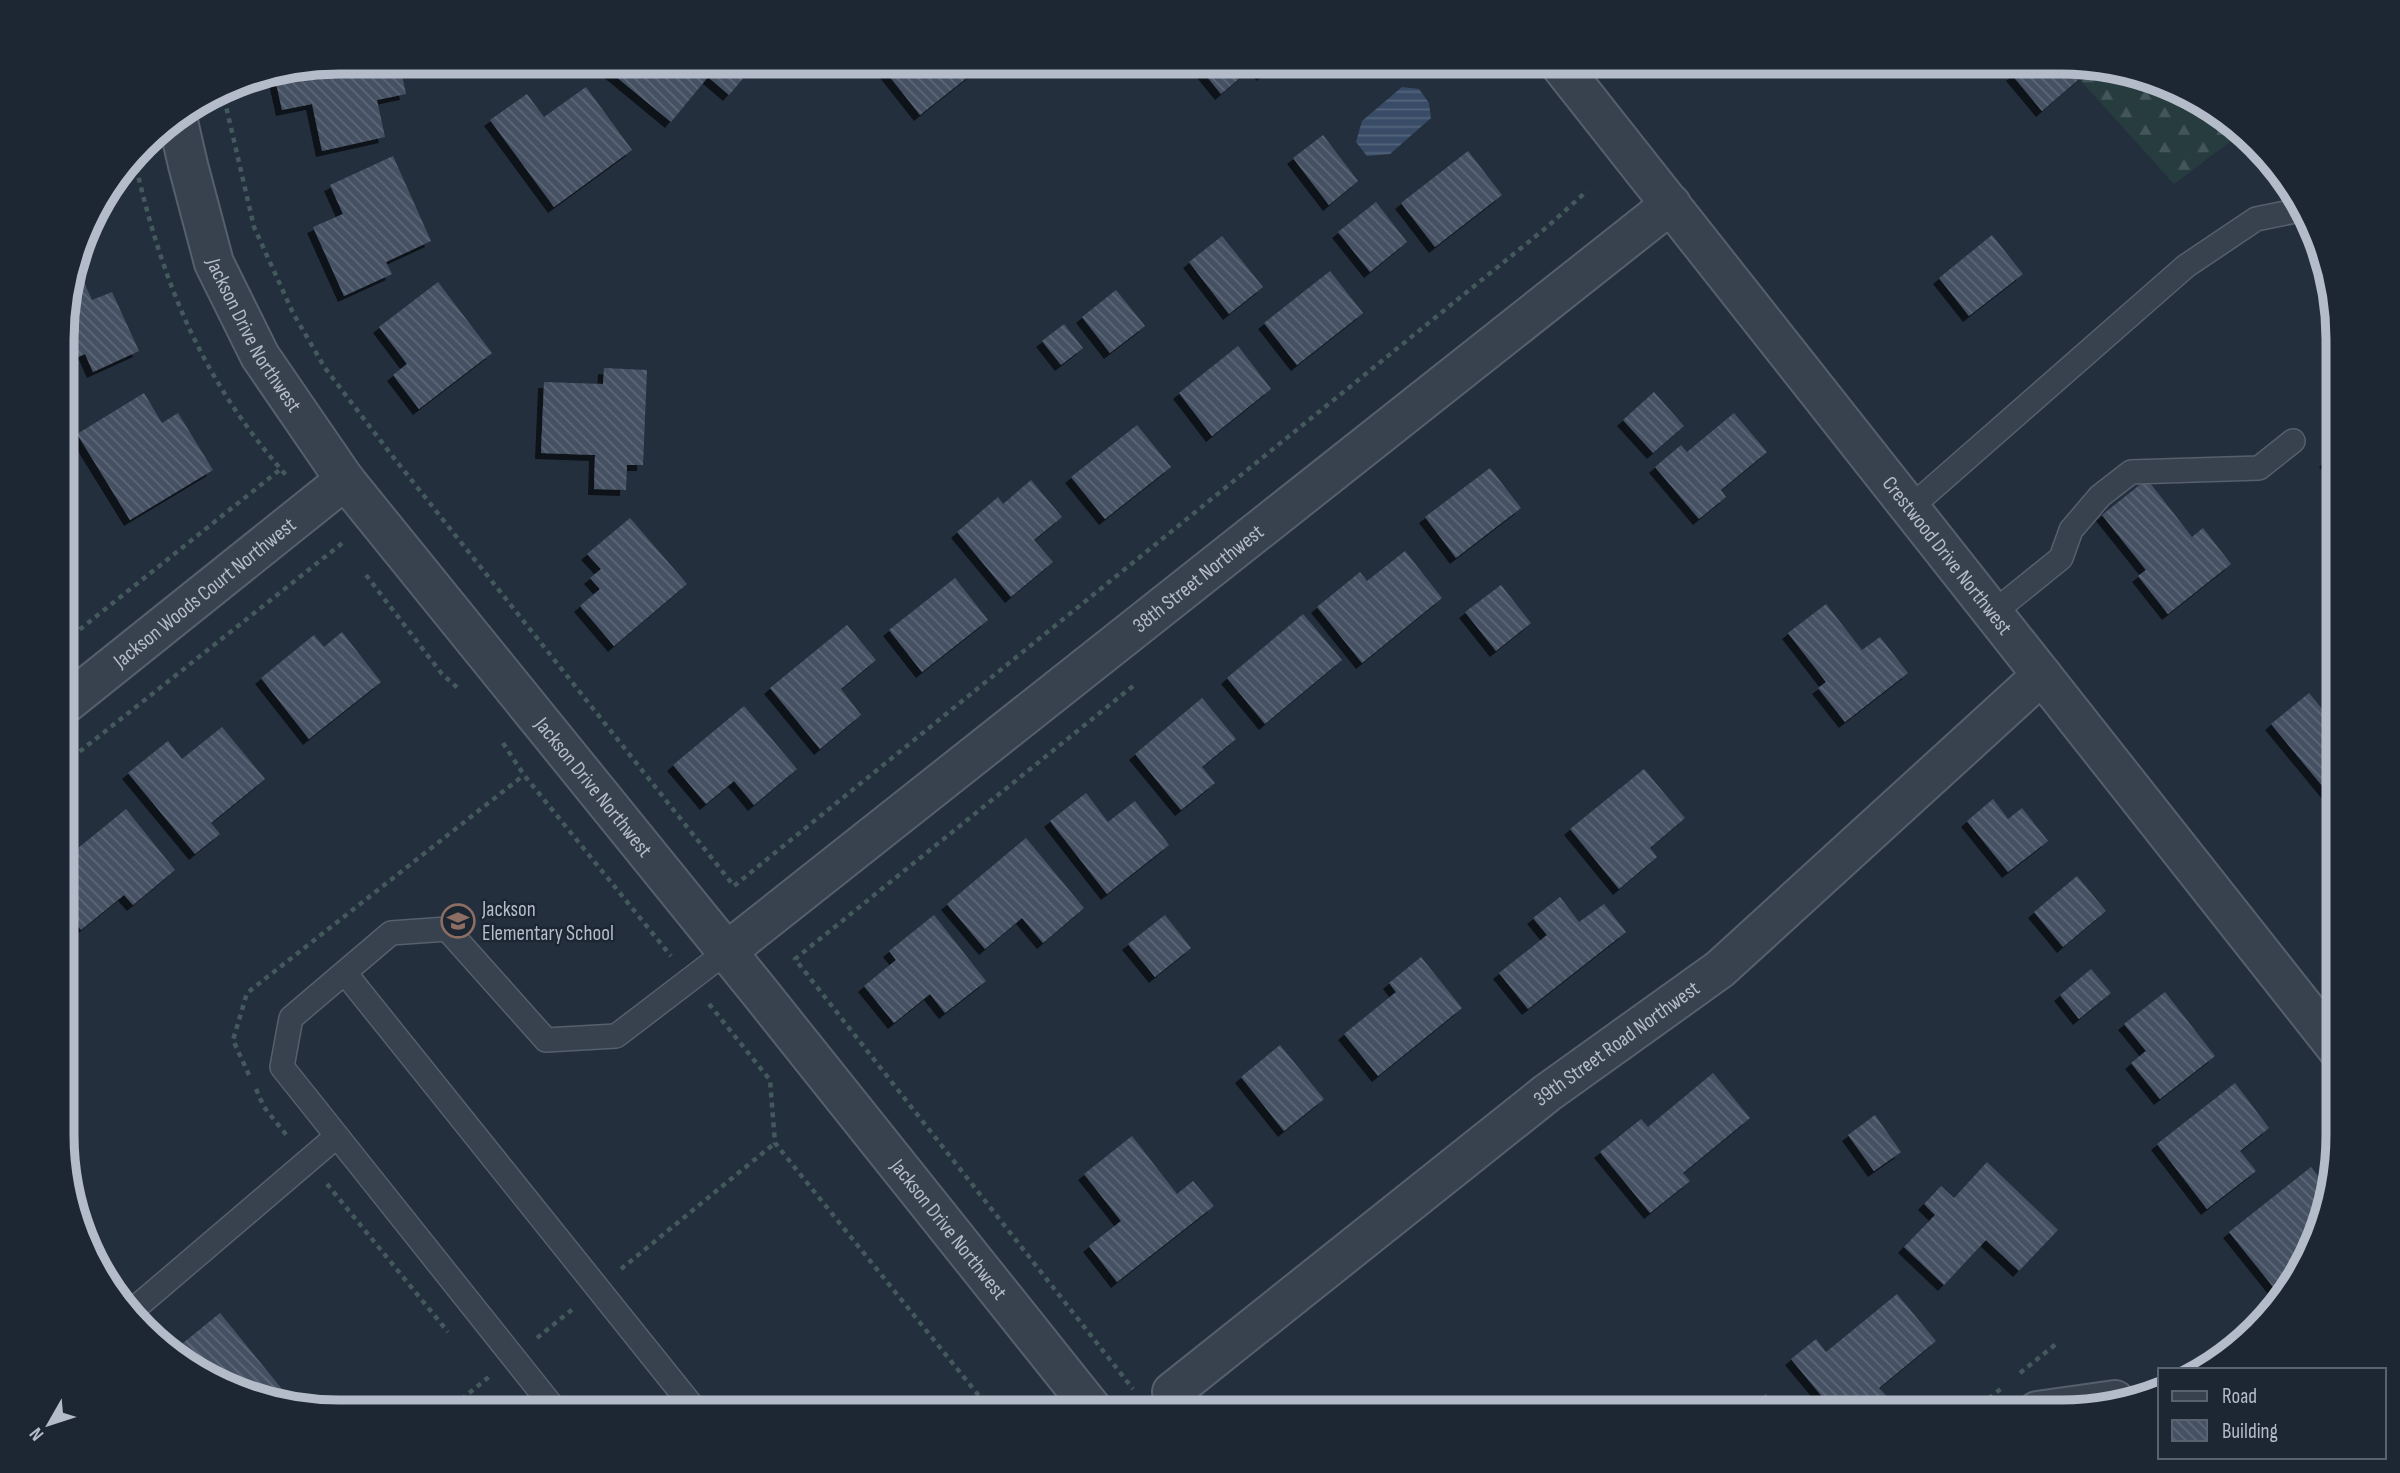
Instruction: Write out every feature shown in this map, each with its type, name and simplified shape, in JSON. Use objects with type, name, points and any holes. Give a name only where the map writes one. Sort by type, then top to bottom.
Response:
[{"type":"street","name":"Crestwood Drive Northwest","points":[[1567,74],[2326,1034]]},
{"type":"street","name":"Jackson Drive Northwest","points":[[179,126],[214,263],[260,356],[345,480],[1084,1400]]},
{"type":"street","name":"38th Street Northwest","points":[[726,952],[1671,204]]},
{"type":"street","name":"Jackson Woods Court Northwest","points":[[74,697],[345,480]]},
{"type":"street","name":"39th Street Road Northwest","points":[[1172,1392],[1547,1093],[1720,968],[2042,675]]},
{"type":"lane","points":[[1910,508],[2186,265],[2256,219],[2294,211]]},
{"type":"lane","points":[[1993,613],[2062,558],[2071,530],[2100,496],[2131,472],[2259,468],[2293,441]]},
{"type":"lane","points":[[547,1400],[282,1067],[291,1018],[391,933],[447,929],[546,1040],[616,1037],[726,952]]},
{"type":"lane","points":[[345,972],[687,1400]]},
{"type":"lane","points":[[137,1307],[338,1136]]},
{"type":"path","points":[[224,99],[254,227],[293,313],[325,368],[734,886],[1536,236],[1587,191]]},
{"type":"path","points":[[74,634],[287,464]]},
{"type":"path","points":[[74,756],[331,551],[349,540]]},
{"type":"path","points":[[453,1338],[264,1108],[233,1040],[247,993],[524,775]]},
{"type":"path","points":[[795,960],[1133,1390]]},
{"type":"path","points":[[478,1369],[493,1387]]},
{"type":"green space","points":[[2075,74],[2113,79],[2163,94],[2209,118],[2235,138],[2174,184]]},
{"type":"water","points":[[1402,87],[1419,89],[1429,103],[1431,118],[1390,154],[1367,156],[1356,142],[1362,121]]},
{"type":"building","points":[[321,74],[402,74],[406,94],[377,100],[385,137],[322,151],[312,104],[282,110],[276,82]]},
{"type":"building","points":[[613,74],[746,75],[729,95],[708,77],[671,122]]},
{"type":"building","points":[[888,74],[972,74],[920,115]]},
{"type":"building","points":[[1205,74],[1245,74],[1221,94]]},
{"type":"building","points":[[2013,74],[2084,75],[2042,111]]},
{"type":"building","points":[[586,87],[632,150],[554,207],[490,120],[527,94],[544,117]]},
{"type":"building","points":[[1323,135],[1358,181],[1329,205],[1293,158]]},
{"type":"building","points":[[1468,151],[1502,195],[1435,247],[1401,203]]},
{"type":"building","points":[[393,156],[431,241],[386,262],[392,274],[344,296],[313,227],[343,214],[330,185]]},
{"type":"building","points":[[1376,202],[1407,242],[1370,272],[1338,232]]},
{"type":"building","points":[[1992,235],[2023,274],[1969,316],[1939,278]]},
{"type":"building","points":[[1222,236],[1263,287],[1229,314],[1189,262]]},
{"type":"building","points":[[1330,271],[1363,313],[1297,365],[1264,323]]},
{"type":"building","points":[[82,276],[92,300],[112,292],[139,351],[93,372],[85,354],[74,359],[74,321]]},
{"type":"building","points":[[438,282],[492,353],[419,409],[393,375],[407,364],[379,327]]},
{"type":"building","points":[[1116,290],[1145,326],[1110,353],[1082,317]]},
{"type":"building","points":[[1064,324],[1083,348],[1061,365],[1042,341]]},
{"type":"building","points":[[1238,346],[1271,389],[1212,436],[1179,393]]},
{"type":"building","points":[[604,368],[647,370],[643,465],[627,465],[626,490],[594,489],[595,455],[541,453],[544,382],[603,384]]},
{"type":"building","points":[[1654,392],[1684,426],[1653,453],[1623,420]]},
{"type":"building","points":[[144,393],[162,423],[178,413],[213,470],[130,520],[77,434]]},
{"type":"building","points":[[1734,413],[1767,452],[1721,490],[1726,497],[1699,519],[1655,467],[1681,445],[1687,452]]},
{"type":"building","points":[[1137,425],[1171,467],[1105,519],[1071,477]]},
{"type":"building","points":[[1490,468],[1521,508],[1456,558],[1425,517]]},
{"type":"building","points":[[2147,479],[2192,537],[2203,528],[2231,564],[2168,614],[2138,576],[2146,570],[2102,515]]},
{"type":"building","points":[[1031,480],[1062,517],[1034,540],[1053,562],[1011,597],[957,532],[998,497],[1003,504]]},
{"type":"building","points":[[630,518],[687,584],[614,646],[580,606],[600,589],[590,578],[601,569],[587,554]]},
{"type":"building","points":[[1405,551],[1442,598],[1362,663],[1317,607],[1360,572],[1367,581]]},
{"type":"building","points":[[955,578],[988,620],[922,672],[889,630]]},
{"type":"building","points":[[1501,585],[1531,623],[1496,651],[1465,612]]},
{"type":"building","points":[[1826,604],[1862,650],[1880,637],[1908,673],[1845,722],[1818,688],[1826,682],[1788,633]]},
{"type":"building","points":[[1303,614],[1342,660],[1265,724],[1227,678]]},
{"type":"building","points":[[847,625],[876,660],[841,689],[861,715],[820,749],[770,688]]},
{"type":"building","points":[[342,632],[381,682],[309,739],[261,678],[314,635],[324,647]]},
{"type":"building","points":[[2309,693],[2326,714],[2326,790],[2271,724]]},
{"type":"building","points":[[1202,698],[1236,739],[1202,767],[1215,783],[1181,810],[1135,754]]},
{"type":"building","points":[[744,706],[797,769],[754,805],[734,781],[706,804],[673,765]]},
{"type":"building","points":[[222,727],[265,779],[211,823],[220,834],[195,854],[128,773],[168,741],[182,759]]},
{"type":"building","points":[[1644,769],[1685,818],[1650,848],[1657,857],[1619,889],[1570,829]]},
{"type":"building","points":[[1086,793],[1108,822],[1135,801],[1169,845],[1107,894],[1050,821]]},
{"type":"building","points":[[1993,799],[2008,819],[2022,808],[2048,841],[2008,872],[1967,821]]},
{"type":"building","points":[[126,809],[175,870],[133,905],[124,895],[81,930],[74,921],[74,851]]},
{"type":"building","points":[[1026,838],[1084,908],[1043,943],[1022,918],[985,949],[947,904]]},
{"type":"building","points":[[2077,876],[2106,911],[2063,947],[2034,912]]},
{"type":"building","points":[[1560,897],[1579,922],[1604,904],[1626,932],[1528,1009],[1499,973],[1547,935],[1533,918]]},
{"type":"building","points":[[934,915],[986,981],[945,1013],[930,994],[894,1023],[864,986],[896,960],[889,951]]},
{"type":"building","points":[[1165,915],[1191,948],[1155,977],[1128,944]]},
{"type":"building","points":[[1421,957],[1462,1008],[1378,1076],[1344,1034],[1396,992],[1389,983]]},
{"type":"building","points":[[2091,969],[2111,993],[2079,1019],[2060,995]]},
{"type":"building","points":[[2165,992],[2215,1056],[2160,1099],[2131,1063],[2146,1051],[2124,1024]]},
{"type":"building","points":[[1280,1045],[1324,1099],[1284,1131],[1241,1077]]},
{"type":"building","points":[[1713,1073],[1750,1118],[1683,1173],[1690,1181],[1650,1213],[1600,1152],[1641,1119],[1648,1127]]},
{"type":"building","points":[[2235,1083],[2269,1128],[2240,1151],[2256,1171],[2207,1209],[2157,1144]]},
{"type":"building","points":[[1875,1115],[1901,1152],[1874,1171],[1848,1135]]},
{"type":"building","points":[[1132,1136],[1177,1194],[1193,1181],[1214,1206],[1117,1282],[1089,1246],[1121,1221],[1084,1174]]},
{"type":"building","points":[[1987,1162],[2058,1230],[2019,1271],[1986,1240],[1944,1285],[1904,1247],[1935,1215],[1924,1204],[1941,1186],[1954,1198]]},
{"type":"building","points":[[2311,1167],[2322,1181],[2306,1236],[2276,1290],[2229,1232]]},
{"type":"building","points":[[1897,1294],[1936,1341],[1879,1388],[1888,1400],[1825,1400],[1791,1359],[1816,1339],[1826,1352]]},
{"type":"building","points":[[220,1313],[286,1394],[253,1385],[221,1372],[179,1346]]},
{"type":"building","points":[[1766,1394],[1771,1400],[1759,1400]]},
{"type":"place","name":"Jackson Elementary School","points":[[458,921]]}]
